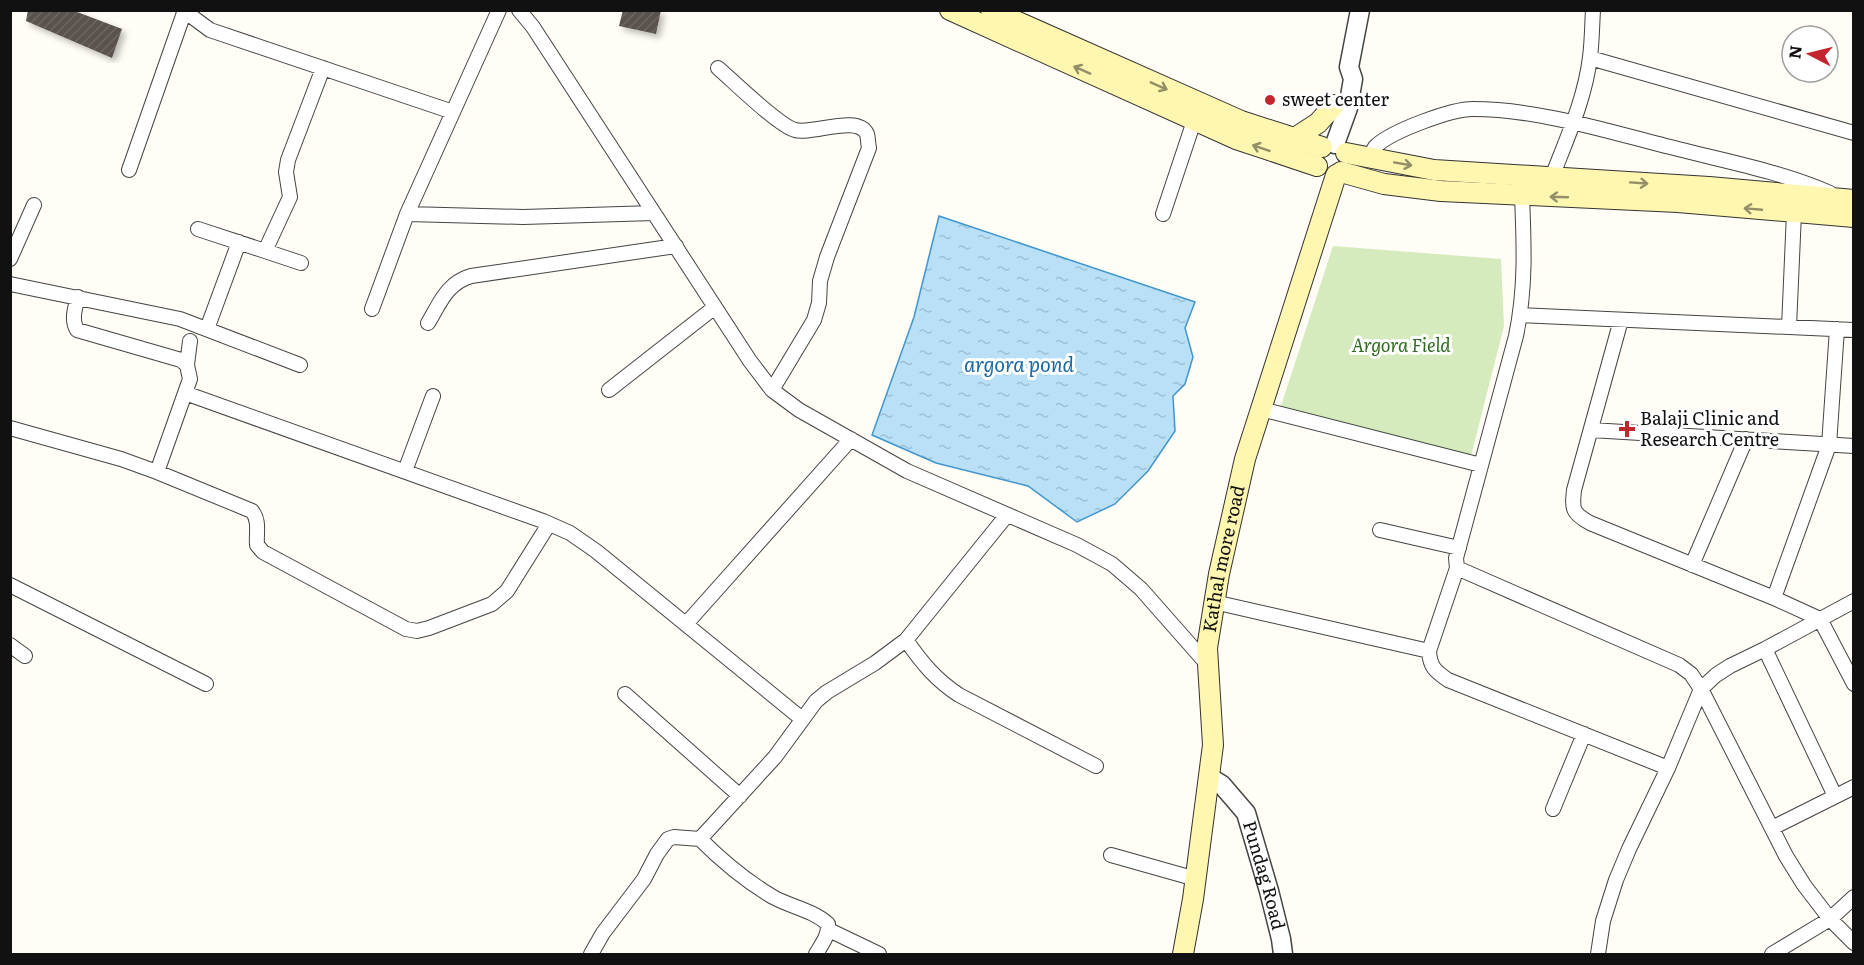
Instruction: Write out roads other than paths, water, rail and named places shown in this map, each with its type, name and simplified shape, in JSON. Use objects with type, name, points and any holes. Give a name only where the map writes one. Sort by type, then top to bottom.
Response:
[{"type":"main road","points":[[950,10],[1194,121],[1256,146],[1317,166],[1328,175],[1339,173],[1384,184],[1441,191],[1678,202],[1854,217]]},
{"type":"main road","points":[[991,10],[1241,121],[1370,158],[1434,170],[1708,187],[1849,200]]},
{"type":"main road","points":[[1295,138],[1318,123],[1334,105]]},
{"type":"main road","points":[[1317,166],[1317,152],[1332,147]]},
{"type":"main road","points":[[1332,147],[1348,160],[1339,173]]},
{"type":"main road","name":"Kathal more road","points":[[1183,954],[1196,879],[1214,745],[1207,648],[1214,602],[1245,459],[1339,173]]},
{"type":"street","points":[[372,309],[407,214],[499,10]]},
{"type":"street","points":[[519,10],[533,27],[750,361],[772,390],[799,410],[907,471],[1077,545],[1112,564],[1141,589],[1208,665]]},
{"type":"street","points":[[1332,147],[1334,105],[1342,78],[1349,67],[1360,10]]},
{"type":"street","points":[[1551,177],[1574,123],[1590,58],[1593,10]]},
{"type":"street","points":[[129,170],[185,11],[210,30],[453,112]]},
{"type":"street","points":[[1590,58],[1854,133]]},
{"type":"street","points":[[1332,147],[1348,108],[1353,79],[1349,67]]},
{"type":"street","points":[[265,251],[290,197],[286,172],[288,160],[323,68]]},
{"type":"street","points":[[718,68],[779,120],[795,130],[845,125],[859,126],[867,133],[869,148],[826,257],[814,320],[772,390]]},
{"type":"street","points":[[1370,158],[1375,147],[1403,130],[1440,115],[1471,108],[1516,112],[1574,123],[1786,177],[1849,200]]},
{"type":"street","points":[[1163,214],[1194,121]]},
{"type":"street","points":[[1522,196],[1523,294],[1516,336],[1456,558],[1457,568],[1429,651],[1430,661],[1436,672],[1448,680],[1668,768]]},
{"type":"street","points":[[10,259],[34,205]]},
{"type":"street","points":[[407,214],[523,217],[654,213]]},
{"type":"street","points":[[1789,327],[1794,213]]},
{"type":"street","points":[[198,229],[302,263]]},
{"type":"street","points":[[207,329],[239,242]]},
{"type":"street","points":[[428,323],[449,288],[459,279],[676,246]]},
{"type":"street","points":[[10,284],[180,319],[300,365]]},
{"type":"street","points":[[78,297],[73,318],[77,330],[181,360],[187,366]]},
{"type":"street","points":[[609,390],[715,307]]},
{"type":"street","points":[[1520,315],[1854,330]]},
{"type":"street","points":[[1621,320],[1574,490],[1572,507],[1578,517],[1820,619],[1854,684]]},
{"type":"street","points":[[1774,598],[1828,444],[1837,329]]},
{"type":"street","points":[[157,472],[190,378],[187,366],[190,341]]},
{"type":"street","points":[[185,393],[405,471],[570,533],[596,551],[802,718]]},
{"type":"street","points":[[405,471],[433,396]]},
{"type":"street","points":[[1261,408],[1481,465]]},
{"type":"street","points":[[10,428],[92,450],[157,472],[252,511],[257,523],[257,545],[264,552],[406,629],[417,631],[492,604],[507,591],[549,524]]},
{"type":"street","points":[[1591,430],[1854,446]]},
{"type":"street","points":[[686,624],[851,439]]},
{"type":"street","points":[[1692,565],[1746,440]]},
{"type":"street","points":[[699,839],[775,757],[816,701],[906,640],[1007,515]]},
{"type":"street","points":[[1380,530],[1459,548]]},
{"type":"street","points":[[1457,568],[1679,665],[1691,674],[1804,885],[1830,920],[1854,943]]},
{"type":"street","points":[[10,585],[206,684]]},
{"type":"street","points":[[1598,954],[1603,921],[1616,880],[1668,768],[1701,689],[1730,666],[1854,601]]},
{"type":"street","points":[[1214,602],[1429,651]]},
{"type":"street","points":[[906,640],[921,662],[950,689],[1096,766]]},
{"type":"street","points":[[10,645],[25,656]]},
{"type":"street","points":[[1765,649],[1835,796]]},
{"type":"street","points":[[625,694],[740,796]]},
{"type":"street","points":[[1553,809],[1584,734]]},
{"type":"street","name":"Pundag Road","points":[[1209,777],[1222,785],[1246,813],[1269,891],[1283,954]]},
{"type":"street","points":[[1772,828],[1854,787]]},
{"type":"street","points":[[591,954],[612,920],[644,879],[657,854],[668,839],[674,837],[699,839],[750,883],[776,899],[821,918],[828,924],[828,930],[816,954]]},
{"type":"street","points":[[1111,855],[1196,879]]},
{"type":"street","points":[[1772,954],[1830,920],[1854,897]]},
{"type":"street","points":[[828,930],[879,954]]},
{"type":"water","name":"argora pond","points":[[939,216],[1195,302],[1185,328],[1193,357],[1185,384],[1173,396],[1175,431],[1148,471],[1115,504],[1077,522],[1028,486],[936,463],[872,435],[914,317]]},
{"type":"place","name":"sweet center","points":[[1270,100]]},
{"type":"place","name":"Balaji Clinic and Research Centre","points":[[1627,429]]},
{"type":"park label","name":"Argora Field","points":[[1401,346]]}]
